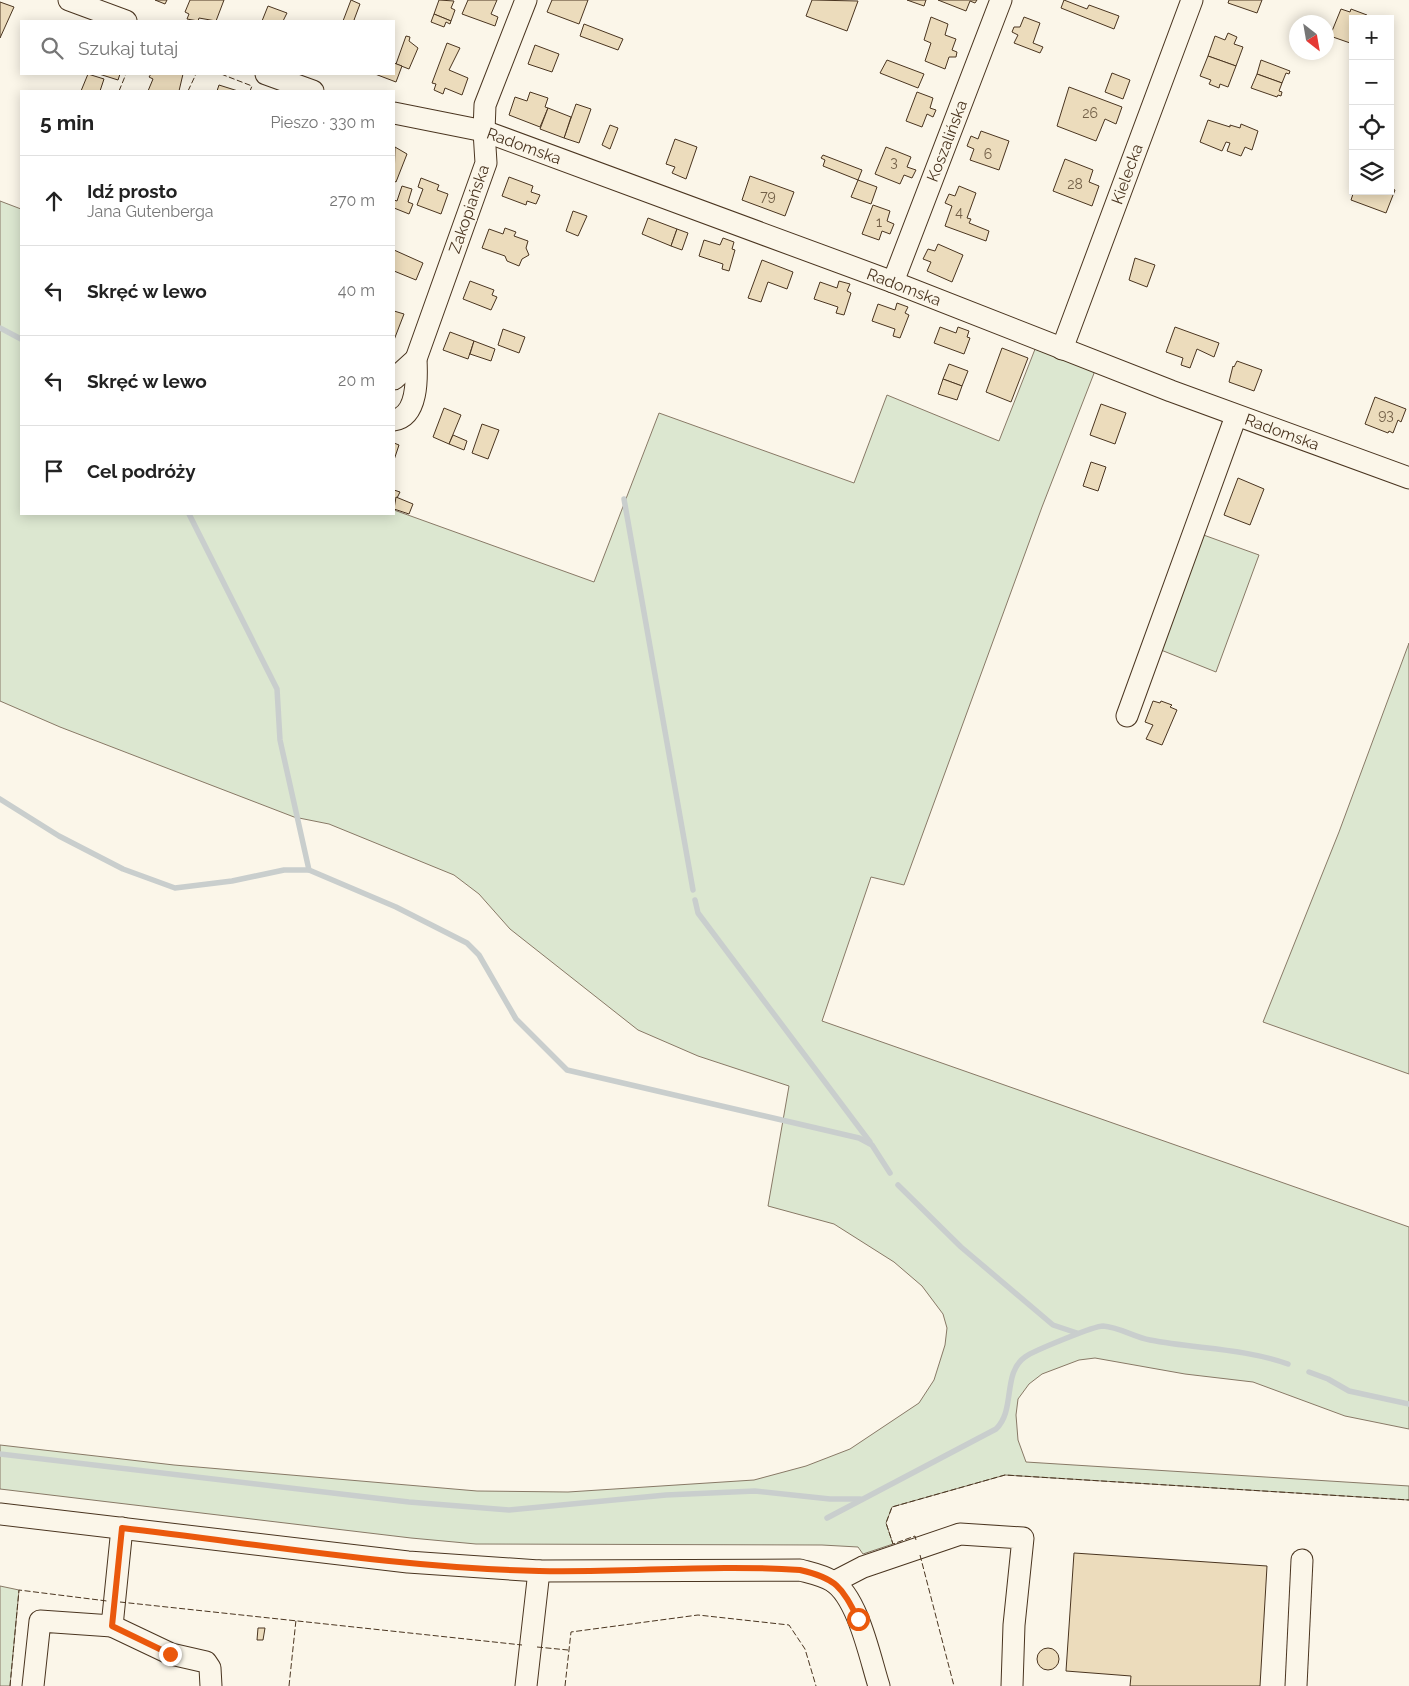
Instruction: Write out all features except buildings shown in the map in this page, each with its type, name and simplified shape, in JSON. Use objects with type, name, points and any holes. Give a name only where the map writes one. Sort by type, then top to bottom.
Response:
[{"type":"street","points":[[69,0],[123,20]]},
{"type":"street","name":"Zakopiańska","points":[[395,420],[402,418],[409,412],[417,376],[416,359],[486,163],[485,105],[526,0]]},
{"type":"street","name":"Koszalińska","points":[[893,282],[1001,0]]},
{"type":"street","name":"Kielecka","points":[[1062,349],[1192,0]]},
{"type":"street","points":[[269,75],[310,90]]},
{"type":"street","name":"Radomska","points":[[395,113],[484,131],[893,282],[1236,416],[1409,478]]},
{"type":"street","name":"Zakopiańska","points":[[395,379],[416,359]]},
{"type":"street","points":[[1127,716],[1236,416]]},
{"type":"street","points":[[0,1514],[408,1562],[539,1571],[783,1569],[817,1574],[834,1582],[847,1597],[858,1619],[879,1686]]},
{"type":"street","points":[[112,1626],[122,1528]]},
{"type":"street","points":[[834,1582],[863,1567],[960,1534],[1023,1538],[1014,1625],[1012,1686]]},
{"type":"street","points":[[1296,1686],[1302,1560]]},
{"type":"street","points":[[526,1686],[539,1571]]},
{"type":"street","points":[[33,1686],[40,1621],[112,1626],[170,1654],[206,1662],[210,1668],[211,1686]]},
{"type":"green space","points":[[0,201],[20,209],[20,515],[395,515],[395,510],[594,582],[659,413],[854,483],[887,395],[999,441],[1039,339],[1098,363],[1042,507],[904,885],[871,877],[822,1021],[1409,1227],[1409,1429],[1345,1416],[1253,1382],[1185,1374],[1095,1358],[1079,1360],[1042,1374],[1029,1384],[1018,1399],[1016,1415],[1018,1440],[1026,1462],[1409,1486],[1409,1500],[1005,1475],[892,1507],[886,1523],[893,1544],[863,1554],[858,1547],[822,1545],[476,1544],[411,1538],[0,1489],[0,1445],[174,1465],[477,1491],[568,1492],[754,1480],[806,1466],[850,1449],[919,1403],[934,1380],[945,1345],[947,1328],[943,1314],[922,1286],[894,1262],[834,1224],[768,1206],[789,1086],[698,1056],[638,1030],[510,929],[479,894],[454,875],[329,824],[294,817],[60,727],[0,701]]},
{"type":"green space","points":[[1198,533],[1259,555],[1216,672],[1156,648]]},
{"type":"green space","points":[[1409,643],[1409,1074],[1263,1022],[1339,832]]},
{"type":"green space","points":[[0,1586],[19,1590],[10,1686],[0,1686]]},
{"type":"waterway","points":[[0,328],[20,338]]},
{"type":"waterway","points":[[624,499],[693,890]]},
{"type":"waterway","points":[[190,515],[277,689],[280,740],[309,870],[396,907],[467,943],[479,955],[516,1019],[567,1070],[859,1138],[872,1145],[890,1173]]},
{"type":"waterway","points":[[0,799],[59,836],[123,869],[175,888],[232,881],[284,870],[309,870]]},
{"type":"waterway","points":[[695,900],[698,913],[870,1142]]},
{"type":"waterway","points":[[898,1185],[961,1247],[1053,1325],[1077,1333]]},
{"type":"waterway","points":[[827,1518],[996,1429],[1006,1412],[1011,1382],[1018,1364],[1030,1354],[1088,1330],[1103,1326],[1109,1327],[1150,1340],[1237,1352],[1288,1364]]},
{"type":"waterway","points":[[1309,1372],[1328,1379],[1349,1391],[1409,1404]]},
{"type":"waterway","points":[[0,1454],[409,1502],[509,1510],[666,1495],[755,1491],[830,1499],[860,1499]]},
{"type":"fence","points":[[119,90],[126,75]]},
{"type":"fence","points":[[188,90],[196,75]]},
{"type":"fence","points":[[224,75],[252,86],[250,90]]},
{"type":"fence","points":[[916,1540],[915,1536],[893,1544],[886,1523],[892,1507],[1005,1475],[1409,1500]]},
{"type":"fence","points":[[920,1555],[954,1686]]},
{"type":"fence","points":[[10,1686],[19,1590],[107,1601]]},
{"type":"fence","points":[[120,1602],[522,1645]]},
{"type":"fence","points":[[565,1686],[571,1632],[698,1615],[789,1625],[805,1649],[816,1686]]},
{"type":"fence","points":[[289,1686],[296,1620]]},
{"type":"fence","points":[[537,1647],[568,1650]]},
{"type":"route","points":[[170,1654],[112,1626],[122,1528],[408,1562],[475,1568],[539,1571],[800,1570],[817,1574],[834,1582],[847,1597],[858,1619]]}]
